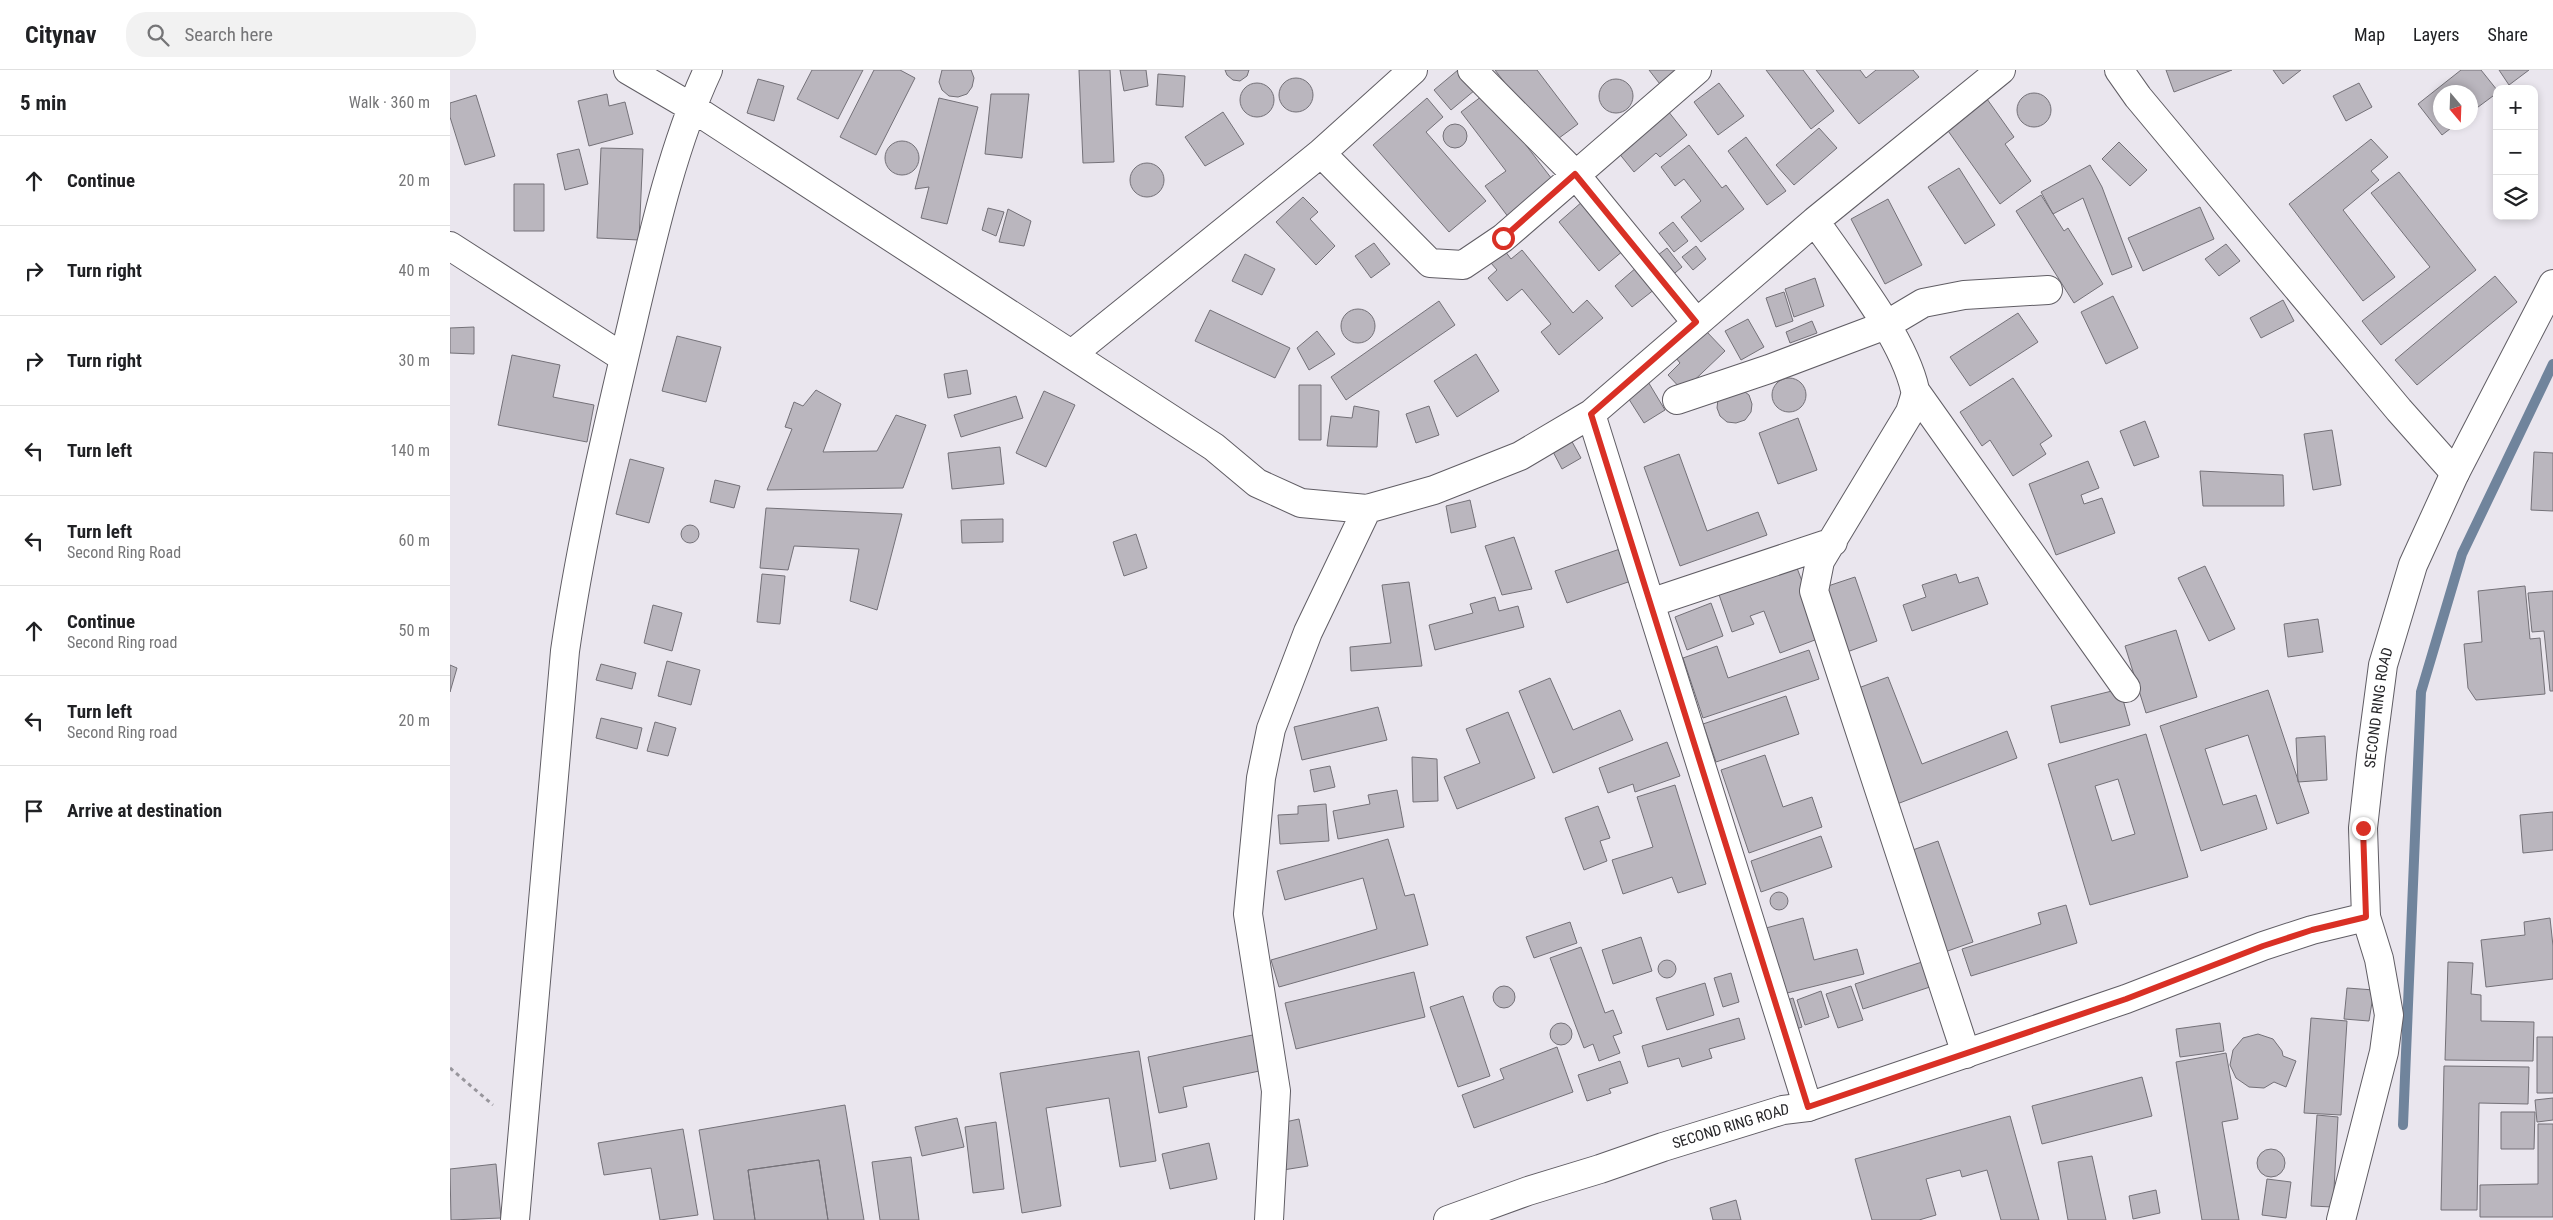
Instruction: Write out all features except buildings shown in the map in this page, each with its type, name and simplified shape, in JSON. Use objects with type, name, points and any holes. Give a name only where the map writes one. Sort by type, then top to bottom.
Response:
[{"type":"street","points":[[628,70],[691,107],[1214,447],[1257,483],[1301,503],[1367,509],[1434,490],[1520,456],[1591,414],[1815,221],[2001,70]]},
{"type":"street","points":[[515,1220],[566,642],[574,590],[624,358],[648,259],[691,107],[708,70]]},
{"type":"street","points":[[1072,354],[1322,153],[1413,70]]},
{"type":"street","points":[[1472,70],[1575,174],[1696,322]]},
{"type":"street","points":[[1322,153],[1430,263],[1463,265],[1503,238],[1697,70]]},
{"type":"street","points":[[2119,70],[2308,301],[2455,473]]},
{"type":"street","points":[[1815,221],[1886,325],[1908,369],[1916,392],[2126,688]]},
{"type":"street","points":[[450,246],[624,358]]},
{"type":"street","name":"SECOND RING ROAD","points":[[2341,1220],[2384,1052],[2389,1015],[2379,959],[2366,917],[2363,828],[2384,665],[2413,565],[2455,473],[2553,284]]},
{"type":"street","points":[[1677,400],[1769,369],[1886,325],[1923,303],[1964,295],[2048,290]]},
{"type":"street","points":[[1916,392],[1910,412],[1820,561],[1814,591],[1966,1054]]},
{"type":"street","points":[[1591,414],[1808,1107]]},
{"type":"street","points":[[1269,1220],[1276,1091],[1248,914],[1261,778],[1272,729],[1308,632],[1367,509]]},
{"type":"street","points":[[1650,603],[1833,542]]},
{"type":"street","name":"SECOND RING ROAD","points":[[1448,1220],[1528,1191],[1600,1169],[1662,1147],[1783,1110],[1808,1107],[2126,999],[2263,946],[2312,930],[2366,917]]},
{"type":"path","points":[[450,1068],[524,1132]]},
{"type":"waterway","points":[[2403,1125],[2421,692],[2462,554],[2553,364]]},
{"type":"route","points":[[1503,238],[1575,174],[1696,322],[1591,414],[1808,1107],[2126,999],[2263,946],[2312,930],[2366,917],[2363,828]]}]
